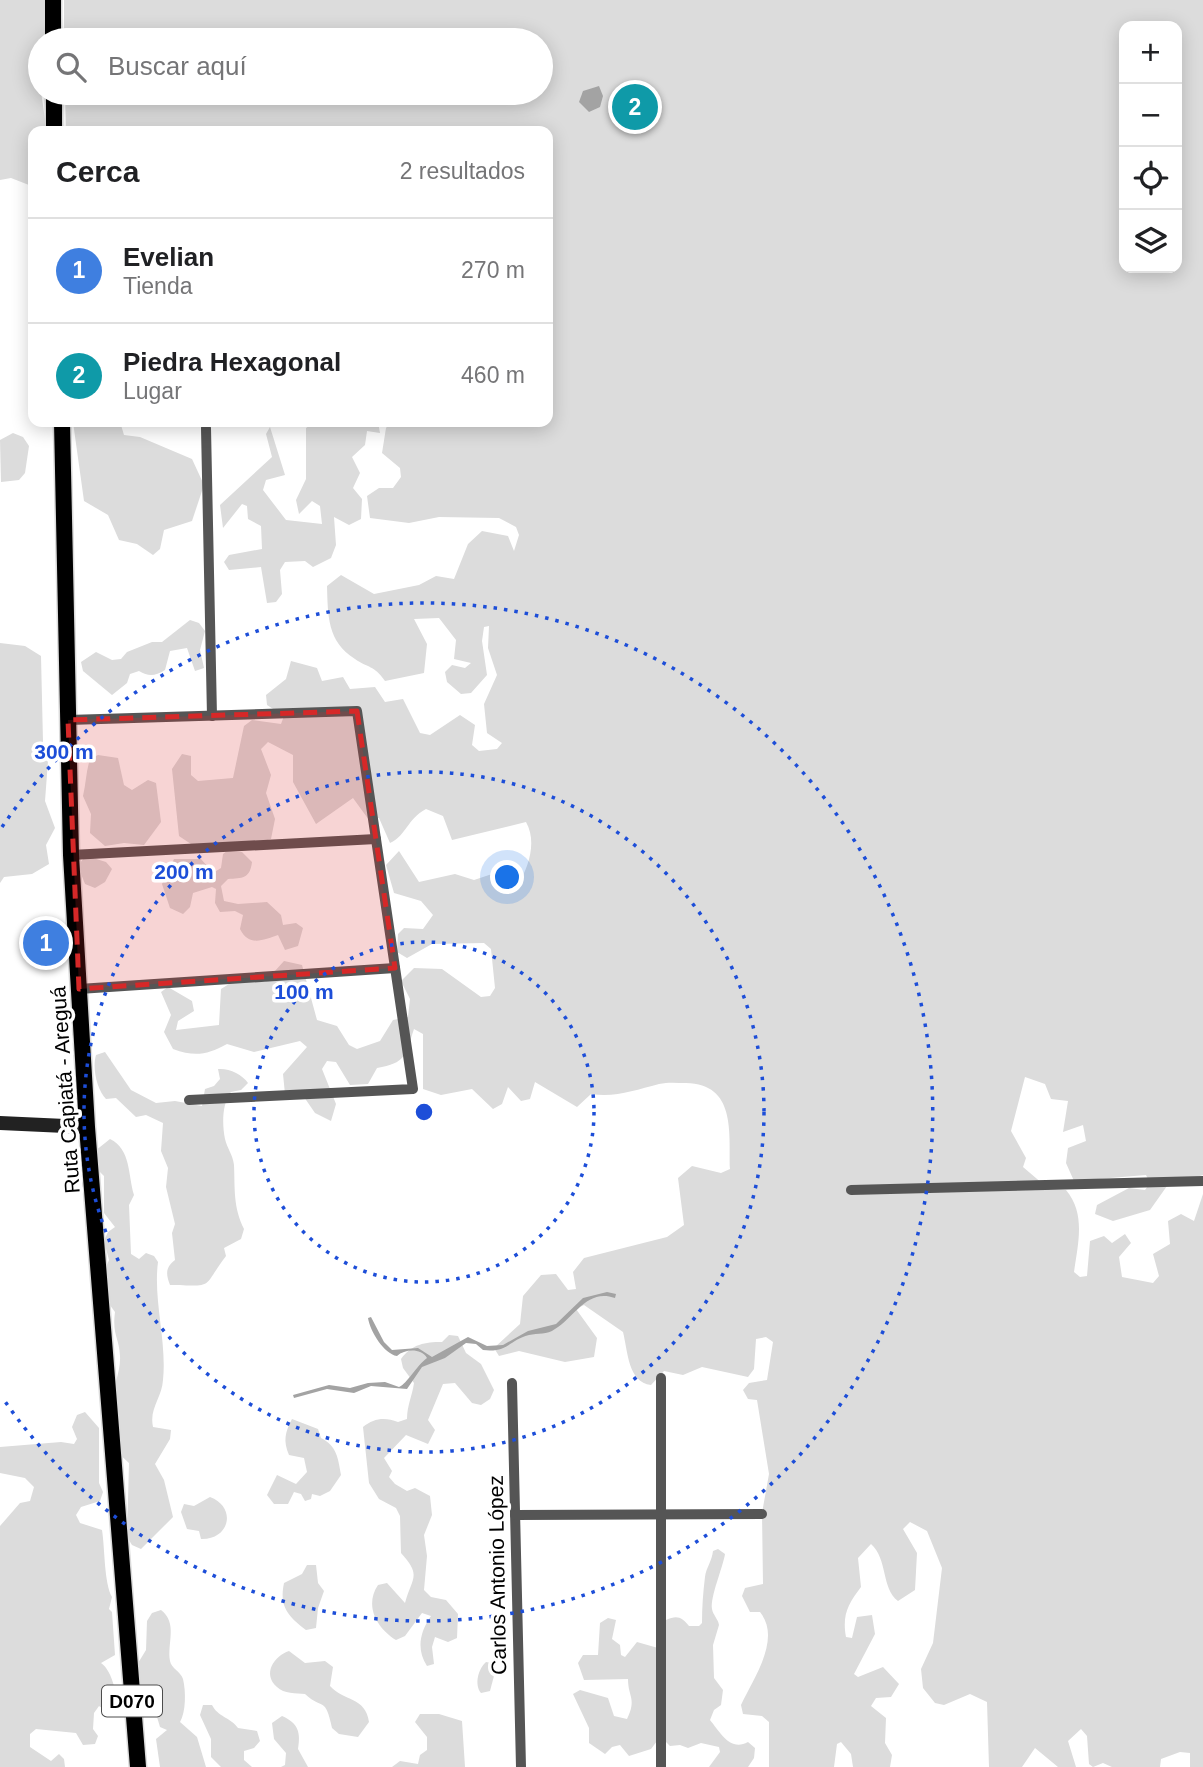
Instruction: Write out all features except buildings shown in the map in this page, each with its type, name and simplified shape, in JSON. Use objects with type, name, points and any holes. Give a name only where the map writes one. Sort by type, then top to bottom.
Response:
[{"type":"main road","points":[[53,0],[54,28]]},
{"type":"main road","points":[[54,105],[54,126]]},
{"type":"main road","name":"Ruta Capiatá - Areguá","points":[[62,427],[71,855],[87,1127],[138,1767]]},
{"type":"street","points":[[206,428],[212,716]]},
{"type":"street","points":[[68,720],[357,712],[413,1089],[189,1100]]},
{"type":"street","points":[[71,855],[376,839]]},
{"type":"street","points":[[79,989],[395,968]]},
{"type":"street","points":[[0,1124],[87,1127]]},
{"type":"street","points":[[851,1190],[1203,1181]]},
{"type":"street","points":[[661,1767],[662,1378]]},
{"type":"street","name":"Carlos Antonio López","points":[[512,1383],[521,1767]]},
{"type":"street","points":[[515,1515],[762,1514]]},
{"type":"highlighted area","points":[[357,711],[395,968],[79,989],[68,720]]},
{"type":"shaded area","points":[[0,0],[50,0],[45,28],[28,28],[28,105],[43,105],[46,126],[28,126],[28,185],[11,178],[0,180]]},
{"type":"shaded area","points":[[64,0],[1203,0],[1203,1175],[1167,1186],[1150,1210],[1113,1221],[1095,1214],[1097,1205],[1129,1188],[1145,1190],[1150,1183],[1146,1175],[1074,1181],[1066,1163],[1068,1148],[1086,1141],[1083,1125],[1063,1132],[1068,1101],[1051,1099],[1045,1084],[1025,1077],[1011,1131],[1026,1158],[1023,1167],[1050,1190],[1066,1190],[1072,1199],[1079,1229],[1074,1272],[1080,1277],[1087,1276],[1090,1241],[1104,1236],[1112,1243],[1125,1234],[1131,1243],[1119,1257],[1122,1277],[1153,1283],[1159,1276],[1153,1254],[1170,1244],[1168,1221],[1181,1214],[1194,1221],[1203,1194],[1203,1767],[1190,1767],[1190,1753],[1180,1752],[1161,1759],[1160,1767],[1112,1767],[1103,1763],[1093,1767],[1089,1764],[1087,1736],[1081,1729],[1068,1741],[1076,1767],[1058,1767],[1035,1748],[1022,1767],[989,1767],[987,1702],[970,1694],[944,1705],[935,1703],[923,1688],[921,1669],[933,1643],[942,1568],[927,1531],[910,1522],[903,1529],[917,1553],[915,1590],[898,1601],[889,1589],[880,1557],[871,1544],[858,1558],[861,1587],[849,1604],[845,1622],[846,1637],[852,1638],[857,1617],[872,1615],[875,1634],[854,1674],[858,1677],[883,1667],[899,1684],[891,1697],[876,1698],[871,1706],[886,1718],[885,1743],[892,1755],[890,1767],[853,1767],[851,1754],[841,1742],[837,1744],[834,1767],[769,1767],[769,1722],[762,1716],[743,1714],[741,1705],[763,1659],[768,1634],[760,1612],[750,1612],[742,1596],[745,1588],[763,1584],[762,1513],[769,1474],[757,1400],[748,1399],[743,1390],[749,1383],[767,1380],[773,1342],[766,1337],[756,1339],[754,1369],[748,1377],[702,1367],[683,1375],[664,1371],[651,1385],[643,1383],[633,1372],[623,1332],[584,1305],[576,1309],[597,1338],[594,1357],[565,1362],[519,1351],[499,1356],[494,1348],[520,1324],[523,1296],[541,1275],[556,1274],[568,1290],[576,1289],[573,1272],[584,1258],[667,1237],[684,1225],[678,1178],[692,1166],[721,1173],[730,1169],[729,1126],[722,1101],[714,1092],[702,1085],[666,1083],[617,1094],[591,1094],[577,1107],[535,1082],[530,1099],[521,1101],[508,1087],[502,1104],[493,1109],[472,1089],[441,1095],[423,1089],[423,1034],[414,1029],[403,1057],[394,1064],[377,1068],[368,1084],[350,1085],[336,1062],[327,1061],[322,1069],[336,1104],[331,1121],[315,1113],[304,1097],[285,1094],[283,1074],[307,1047],[300,1041],[254,1052],[227,1044],[201,1054],[173,1049],[164,1032],[171,1015],[161,992],[168,987],[192,1001],[194,1011],[178,1021],[176,1030],[219,1025],[221,989],[237,979],[265,982],[284,961],[302,965],[317,1020],[337,1026],[349,1045],[357,1049],[380,1041],[393,1020],[408,1017],[410,999],[401,981],[414,968],[442,969],[481,997],[490,996],[495,988],[491,949],[484,943],[432,944],[407,958],[397,952],[398,934],[404,928],[423,929],[433,915],[421,901],[394,893],[386,865],[399,851],[419,882],[455,874],[474,880],[492,874],[518,884],[530,854],[531,837],[526,822],[452,840],[443,816],[426,809],[390,843],[379,818],[369,820],[353,798],[316,824],[293,782],[293,755],[268,742],[261,749],[271,775],[266,793],[275,819],[271,839],[252,843],[194,846],[179,836],[172,769],[182,754],[191,756],[191,775],[198,781],[233,778],[244,726],[252,720],[281,724],[284,716],[267,705],[266,695],[286,679],[291,661],[317,668],[322,681],[343,677],[350,689],[375,687],[385,702],[403,699],[420,733],[430,735],[460,715],[475,725],[472,745],[479,751],[497,749],[502,743],[487,733],[484,704],[497,675],[488,648],[489,626],[484,627],[482,641],[487,675],[471,693],[461,694],[447,682],[445,672],[452,665],[465,668],[471,663],[454,659],[456,640],[439,618],[414,619],[427,644],[424,673],[385,681],[371,667],[346,652],[334,636],[329,618],[327,586],[341,575],[374,594],[419,585],[436,576],[454,579],[468,544],[482,531],[508,536],[514,551],[519,535],[516,527],[499,518],[439,517],[409,523],[370,518],[367,496],[379,488],[393,488],[401,477],[400,468],[382,453],[387,427],[553,427],[553,126],[66,126],[65,105],[553,105],[553,28],[64,28]]},
{"type":"shaded area","points":[[599,86],[603,96],[600,107],[589,112],[579,102],[583,91]]},
{"type":"shaded area","points":[[74,427],[122,427],[124,435],[140,437],[192,459],[204,485],[192,521],[164,530],[160,549],[153,555],[137,544],[119,540],[108,515],[84,501]]},
{"type":"shaded area","points":[[270,427],[285,475],[266,480],[263,490],[286,520],[322,524],[320,506],[312,501],[299,514],[296,500],[306,479],[306,428],[379,427],[380,433],[367,431],[365,445],[352,457],[360,473],[353,488],[362,499],[361,519],[349,525],[334,517],[336,545],[331,558],[313,567],[305,561],[285,562],[280,570],[282,594],[276,602],[267,603],[261,567],[229,570],[224,562],[229,555],[262,549],[261,526],[248,519],[247,506],[242,504],[223,528],[220,505],[272,457],[266,434]]},
{"type":"shaded area","points":[[13,433],[23,437],[29,446],[25,473],[19,480],[1,482],[0,440]]},
{"type":"shaded area","points":[[190,620],[199,623],[205,631],[200,650],[204,668],[195,671],[187,648],[170,651],[165,670],[152,675],[139,671],[130,674],[127,683],[112,695],[83,671],[81,662],[96,652],[112,660],[121,659],[127,652],[152,642],[162,642]]},
{"type":"shaded area","points":[[0,643],[25,646],[41,656],[43,742],[48,761],[45,801],[55,828],[46,845],[49,864],[32,874],[4,877],[0,883]]},
{"type":"shaded area","points":[[98,755],[118,758],[124,785],[132,790],[148,780],[156,783],[161,822],[144,845],[124,843],[105,846],[90,833],[91,814],[83,796],[90,759]]},
{"type":"shaded area","points":[[227,851],[242,852],[252,862],[247,875],[228,879],[221,886],[224,901],[238,904],[267,902],[281,915],[283,925],[296,923],[303,928],[298,946],[285,950],[278,935],[257,941],[248,938],[240,929],[243,915],[235,911],[220,912],[215,903],[216,889],[212,887],[193,893],[190,907],[183,914],[170,908],[162,884],[174,859],[201,859],[213,873],[221,868],[223,854]]},
{"type":"shaded area","points":[[93,858],[106,862],[112,869],[105,882],[95,888],[85,884],[78,866],[83,859]]},
{"type":"shaded area","points":[[105,1052],[131,1090],[156,1103],[175,1101],[202,1106],[205,1089],[214,1086],[220,1079],[218,1069],[235,1072],[248,1083],[241,1090],[231,1092],[224,1108],[223,1121],[225,1139],[234,1165],[236,1205],[244,1229],[241,1239],[224,1248],[226,1256],[206,1283],[195,1286],[170,1285],[167,1271],[175,1260],[172,1233],[175,1224],[166,1187],[168,1168],[161,1151],[163,1123],[146,1115],[136,1117],[116,1098],[106,1099],[98,1085],[95,1072],[96,1055]]},
{"type":"shaded area","points":[[110,1139],[122,1149],[128,1163],[134,1195],[129,1205],[131,1254],[139,1259],[146,1253],[154,1256],[158,1262],[157,1291],[164,1365],[162,1386],[152,1420],[153,1427],[171,1430],[170,1439],[155,1464],[164,1480],[173,1517],[141,1549],[132,1545],[127,1537],[129,1463],[115,1450],[118,1412],[111,1406],[120,1356],[114,1326],[115,1312],[104,1297],[102,1277],[109,1260],[104,1241],[108,1232],[115,1227],[104,1213],[104,1176],[97,1169],[95,1151]]},
{"type":"shaded area","points":[[607,1292],[616,1294],[615,1298],[605,1296],[589,1300],[549,1332],[522,1337],[498,1350],[483,1350],[476,1344],[466,1343],[445,1358],[422,1367],[407,1389],[371,1386],[354,1393],[327,1389],[294,1398],[293,1395],[329,1385],[350,1388],[385,1382],[399,1387],[405,1382],[427,1358],[417,1351],[408,1351],[397,1356],[387,1351],[372,1329],[368,1318],[371,1317],[384,1342],[392,1350],[418,1348],[432,1357],[468,1337],[487,1346],[503,1345],[528,1331],[556,1324],[583,1298]]},
{"type":"shaded area","points":[[449,1335],[458,1336],[466,1353],[481,1364],[494,1390],[490,1399],[481,1405],[472,1403],[455,1383],[443,1384],[428,1420],[435,1430],[428,1444],[406,1435],[384,1458],[392,1471],[389,1477],[395,1484],[407,1491],[415,1488],[430,1496],[432,1515],[424,1535],[427,1556],[424,1590],[431,1597],[446,1600],[458,1614],[457,1638],[448,1642],[435,1637],[432,1647],[434,1664],[427,1666],[421,1653],[421,1641],[431,1616],[422,1613],[405,1636],[396,1640],[383,1629],[375,1616],[372,1601],[378,1585],[387,1583],[405,1603],[414,1577],[411,1567],[401,1553],[400,1516],[396,1508],[379,1499],[369,1483],[363,1427],[380,1419],[398,1422],[407,1419],[414,1383],[403,1368],[401,1359],[414,1347],[424,1343],[442,1342]]},
{"type":"shaded area","points":[[85,1412],[99,1428],[99,1483],[103,1492],[100,1501],[81,1507],[76,1515],[80,1523],[102,1530],[106,1575],[112,1597],[109,1609],[112,1612],[115,1655],[101,1663],[112,1679],[118,1713],[114,1716],[99,1706],[94,1713],[93,1729],[98,1736],[95,1744],[83,1745],[76,1733],[36,1729],[30,1734],[30,1747],[51,1761],[59,1754],[64,1759],[65,1767],[0,1767],[0,1526],[20,1503],[30,1501],[34,1487],[25,1478],[0,1473],[0,1447],[61,1442],[74,1444],[77,1439],[72,1427],[77,1415]]},
{"type":"shaded area","points":[[292,1419],[318,1429],[321,1438],[336,1453],[341,1475],[330,1491],[320,1496],[312,1494],[311,1499],[305,1501],[301,1494],[294,1492],[288,1504],[274,1504],[267,1495],[277,1475],[296,1484],[307,1472],[304,1458],[289,1455],[287,1450],[286,1437]]},
{"type":"shaded area","points":[[210,1497],[224,1508],[226,1522],[224,1529],[218,1534],[201,1539],[199,1531],[187,1529],[181,1512],[184,1504],[194,1506]]},
{"type":"shaded area","points":[[718,1549],[725,1554],[712,1604],[719,1625],[713,1645],[714,1678],[723,1690],[721,1705],[714,1710],[710,1720],[731,1743],[748,1742],[755,1748],[754,1758],[748,1767],[709,1767],[720,1752],[719,1747],[701,1743],[688,1748],[670,1746],[664,1740],[657,1741],[651,1749],[629,1756],[620,1745],[612,1747],[605,1754],[589,1743],[589,1728],[573,1694],[580,1690],[608,1698],[614,1716],[627,1719],[630,1712],[632,1702],[628,1679],[584,1680],[578,1663],[583,1655],[598,1655],[600,1623],[608,1618],[616,1620],[612,1639],[620,1645],[621,1655],[625,1657],[637,1642],[658,1648],[666,1620],[679,1618],[689,1626],[699,1626],[702,1623],[706,1574],[713,1551]]},
{"type":"shaded area","points":[[307,1565],[316,1565],[318,1583],[324,1591],[318,1608],[316,1628],[306,1630],[286,1610],[283,1591],[284,1583],[302,1574]]},
{"type":"shaded area","points":[[161,1610],[171,1627],[171,1663],[184,1684],[184,1707],[180,1722],[197,1737],[206,1767],[160,1767],[156,1739],[167,1730],[160,1727],[152,1700],[142,1698],[132,1673],[146,1650],[147,1621],[152,1613]]},
{"type":"shaded area","points":[[289,1651],[305,1663],[325,1661],[333,1667],[330,1686],[359,1704],[367,1714],[369,1722],[358,1737],[339,1734],[332,1728],[323,1705],[305,1694],[290,1693],[277,1687],[270,1677],[270,1671],[275,1661]]},
{"type":"shaded area","points":[[486,1662],[491,1663],[495,1672],[490,1691],[481,1693],[478,1677]]},
{"type":"shaded area","points":[[203,1705],[212,1705],[238,1728],[257,1731],[260,1741],[254,1748],[244,1751],[244,1760],[252,1767],[221,1767],[211,1757],[211,1739],[200,1715]]},
{"type":"shaded area","points":[[420,1714],[439,1714],[462,1721],[465,1767],[392,1767],[400,1761],[418,1764],[420,1755],[427,1750],[427,1737],[415,1722]]},
{"type":"shaded area","points":[[282,1716],[297,1729],[298,1749],[308,1767],[281,1767],[285,1765],[286,1753],[274,1739],[272,1723]]},
{"type":"place","name":"Piedra Hexagonal","points":[[635,107]]},
{"type":"place","name":"Evelian","points":[[46,943]]}]
